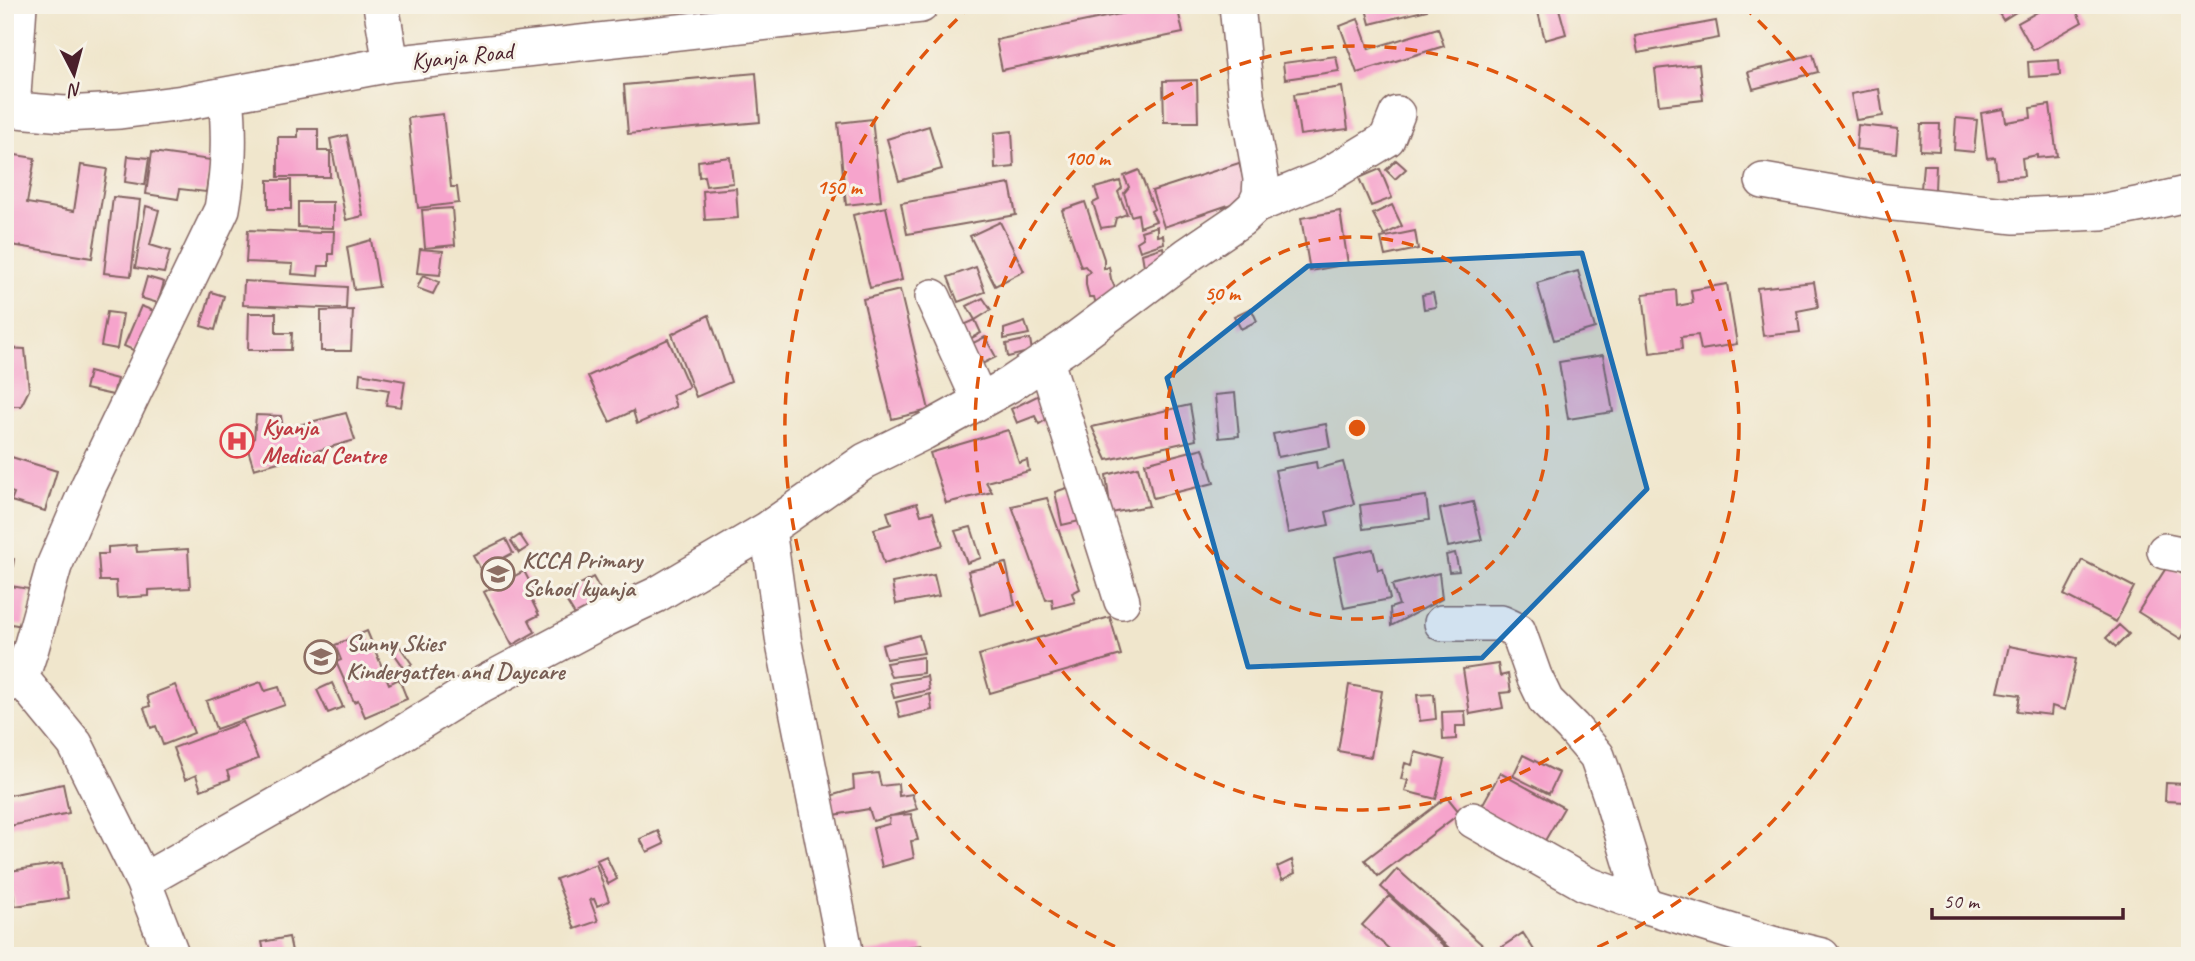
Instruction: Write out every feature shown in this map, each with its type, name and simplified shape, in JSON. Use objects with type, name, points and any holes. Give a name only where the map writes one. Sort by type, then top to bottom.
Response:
[{"type":"street","points":[[8,110],[19,5]]},
{"type":"street","points":[[381,5],[391,64]]},
{"type":"street","points":[[1237,5],[1247,95],[1261,179],[1260,195],[1255,206]]},
{"type":"street","name":"Kyanja Road","points":[[8,110],[64,114],[120,111],[226,95],[391,64],[767,14],[906,6]]},
{"type":"street","points":[[172,956],[143,881],[75,744],[13,682],[32,648],[54,566],[89,485],[222,209],[228,175],[230,134],[226,95]]},
{"type":"street","points":[[143,881],[390,741],[475,688],[604,619],[656,595],[768,529],[865,461],[924,432],[1046,361],[1241,219],[1255,206],[1323,178],[1387,139],[1398,114]]},
{"type":"street","points":[[1763,181],[1791,188],[1885,202],[2015,216],[2101,212],[2190,192]]},
{"type":"street","points":[[933,297],[980,401]]},
{"type":"street","points":[[1046,361],[1122,601]]},
{"type":"street","points":[[768,529],[784,644],[846,956]]},
{"type":"street","points":[[1443,623],[1501,623],[1518,631],[1546,701],[1597,756],[1644,905]]},
{"type":"street","points":[[1473,820],[1586,884],[1644,905],[1772,944],[1822,956]]},
{"type":"highlighted area","points":[[1582,253],[1647,489],[1482,658],[1248,667],[1167,378],[1308,266]]},
{"type":"building","points":[[1163,5],[1177,5],[1183,33],[1002,70],[996,40]]},
{"type":"building","points":[[1365,5],[1426,5],[1427,10],[1370,24]]},
{"type":"building","points":[[1558,5],[1566,34],[1545,40],[1537,8]]},
{"type":"building","points":[[1994,5],[2027,5],[2003,20]]},
{"type":"building","points":[[2050,5],[2073,5],[2082,22],[2033,50],[2018,23]]},
{"type":"building","points":[[1358,19],[1369,49],[1438,28],[1444,46],[1357,73],[1340,26]]},
{"type":"building","points":[[1716,21],[1719,38],[1638,53],[1635,36]]},
{"type":"building","points":[[1813,54],[1818,72],[1753,89],[1748,72]]},
{"type":"building","points":[[1336,56],[1339,71],[1285,79],[1283,63]]},
{"type":"building","points":[[2059,60],[2060,75],[2029,77],[2028,62]]},
{"type":"building","points":[[1699,64],[1703,100],[1659,105],[1655,69]]},
{"type":"building","points":[[756,73],[760,122],[628,134],[624,85]]},
{"type":"building","points":[[1197,80],[1198,122],[1164,122],[1163,81]]},
{"type":"building","points":[[1342,87],[1348,129],[1300,135],[1294,94]]},
{"type":"building","points":[[1879,89],[1883,116],[1856,120],[1851,94]]},
{"type":"building","points":[[2050,105],[2057,156],[2037,158],[2037,155],[2022,158],[2024,176],[1997,178],[1995,157],[1987,158],[1981,113],[2004,109],[2006,122],[2031,118],[2030,108]]},
{"type":"building","points":[[443,114],[451,187],[457,187],[459,203],[418,208],[408,118]]},
{"type":"building","points":[[1956,118],[1977,120],[1974,152],[1954,150]]},
{"type":"building","points":[[872,119],[881,201],[846,205],[838,123]]},
{"type":"building","points":[[1921,124],[1940,124],[1939,151],[1920,150]]},
{"type":"building","points":[[1858,125],[1898,129],[1896,153],[1856,149]]},
{"type":"building","points":[[929,126],[942,169],[899,181],[887,139]]},
{"type":"building","points":[[298,129],[318,129],[318,151],[330,151],[330,177],[278,177],[278,137],[298,137]]},
{"type":"building","points":[[1012,131],[1014,167],[995,169],[994,133]]},
{"type":"building","points":[[347,135],[363,216],[346,220],[330,139]]},
{"type":"building","points":[[152,152],[211,160],[206,192],[180,189],[178,199],[146,194]]},
{"type":"building","points":[[9,154],[35,158],[27,203],[74,211],[81,165],[107,169],[92,258],[5,244],[5,173]]},
{"type":"building","points":[[128,156],[149,158],[145,185],[125,182]]},
{"type":"building","points":[[730,157],[733,183],[706,186],[704,176],[699,177],[698,161]]},
{"type":"building","points":[[1396,160],[1406,169],[1395,179],[1386,170]]},
{"type":"building","points":[[1239,163],[1249,198],[1164,227],[1152,191]]},
{"type":"building","points":[[1923,165],[1936,165],[1935,190],[1921,189]]},
{"type":"building","points":[[1380,169],[1392,198],[1371,206],[1359,178]]},
{"type":"building","points":[[1139,170],[1156,221],[1140,227],[1138,214],[1131,216],[1124,193],[1129,187],[1124,176]]},
{"type":"building","points":[[268,180],[291,180],[291,209],[268,209]]},
{"type":"building","points":[[1120,181],[1122,188],[1118,192],[1127,214],[1116,218],[1114,226],[1101,228],[1093,203],[1099,200],[1095,188]]},
{"type":"building","points":[[1010,184],[1016,215],[907,234],[901,203]]},
{"type":"building","points":[[736,188],[738,218],[705,220],[703,191]]},
{"type":"building","points":[[113,197],[140,200],[131,276],[104,273]]},
{"type":"building","points":[[298,202],[333,202],[333,228],[298,227]]},
{"type":"building","points":[[1085,202],[1104,259],[1104,269],[1109,267],[1116,290],[1097,308],[1094,297],[1089,297],[1086,285],[1086,275],[1090,272],[1085,266],[1081,267],[1062,210]]},
{"type":"building","points":[[1392,205],[1402,226],[1384,235],[1373,214]]},
{"type":"building","points":[[146,206],[159,210],[150,245],[170,251],[164,273],[135,268]]},
{"type":"building","points":[[886,207],[902,280],[870,288],[853,215]]},
{"type":"building","points":[[452,208],[455,245],[425,248],[422,210]]},
{"type":"building","points":[[1340,211],[1348,264],[1310,271],[1301,218]]},
{"type":"building","points":[[1000,222],[1024,271],[995,286],[970,236]]},
{"type":"building","points":[[1157,226],[1157,236],[1163,235],[1164,243],[1140,251],[1137,242],[1143,238],[1141,231]]},
{"type":"building","points":[[248,230],[320,233],[334,231],[333,254],[329,254],[329,266],[319,266],[318,276],[292,274],[293,264],[246,262]]},
{"type":"building","points":[[1415,231],[1418,249],[1385,256],[1381,238]]},
{"type":"building","points":[[371,240],[379,287],[354,290],[347,247]]},
{"type":"building","points":[[1163,247],[1168,270],[1144,266],[1142,254]]},
{"type":"building","points":[[420,249],[443,251],[440,275],[417,273]]},
{"type":"building","points":[[976,267],[985,292],[958,302],[948,277]]},
{"type":"building","points":[[1578,271],[1595,328],[1554,340],[1537,283]]},
{"type":"building","points":[[423,275],[439,282],[433,294],[417,288]]},
{"type":"building","points":[[147,277],[164,282],[158,303],[141,298]]},
{"type":"building","points":[[244,281],[347,287],[346,309],[243,305]]},
{"type":"building","points":[[1814,282],[1818,307],[1797,311],[1800,332],[1763,336],[1757,288]]},
{"type":"building","points":[[1727,284],[1737,344],[1701,350],[1698,335],[1681,337],[1682,349],[1650,353],[1643,294],[1676,290],[1677,306],[1693,303],[1691,290]]},
{"type":"building","points":[[900,290],[929,410],[892,419],[863,299]]},
{"type":"building","points":[[211,292],[224,296],[215,330],[201,326]]},
{"type":"building","points":[[1433,293],[1436,307],[1424,309],[1422,295]]},
{"type":"building","points":[[983,298],[991,310],[975,320],[967,306]]},
{"type":"building","points":[[141,306],[159,313],[142,354],[124,346]]},
{"type":"building","points":[[1251,308],[1257,321],[1241,329],[1234,316]]},
{"type":"building","points":[[353,310],[351,351],[321,351],[321,311]]},
{"type":"building","points":[[107,312],[123,314],[117,349],[101,346]]},
{"type":"building","points":[[249,313],[276,313],[276,333],[292,333],[291,350],[248,350]]},
{"type":"building","points":[[709,315],[731,382],[696,397],[672,334]]},
{"type":"building","points":[[975,320],[981,333],[964,342],[957,328]]},
{"type":"building","points":[[1025,322],[1029,334],[1004,339],[1004,329]]},
{"type":"building","points":[[985,337],[996,357],[972,369],[961,349]]},
{"type":"building","points":[[668,339],[689,387],[672,395],[676,407],[637,424],[633,411],[610,422],[588,376]]},
{"type":"building","points":[[1030,339],[1032,351],[1008,357],[1006,344]]},
{"type":"building","points":[[5,348],[25,349],[29,390],[21,406],[5,406]]},
{"type":"building","points":[[1603,355],[1613,412],[1568,419],[1559,362]]},
{"type":"building","points":[[89,372],[117,379],[113,395],[85,389]]},
{"type":"building","points":[[360,373],[405,381],[401,407],[386,405],[389,390],[359,385]]},
{"type":"building","points":[[1235,393],[1239,436],[1219,438],[1215,395]]},
{"type":"building","points":[[1041,394],[1046,420],[1039,424],[1035,416],[1017,423],[1011,409]]},
{"type":"building","points":[[1190,405],[1196,440],[1107,460],[1092,427]]},
{"type":"building","points":[[346,413],[355,440],[254,469],[245,440],[254,439],[256,415],[281,416],[283,429]]},
{"type":"building","points":[[1326,424],[1330,447],[1278,457],[1273,434]]},
{"type":"building","points":[[1008,430],[1019,463],[1027,460],[1029,471],[986,482],[992,492],[946,503],[930,453]]},
{"type":"building","points":[[1203,448],[1214,483],[1153,498],[1145,463]]},
{"type":"building","points":[[5,455],[57,471],[45,511],[11,501],[14,493],[5,490]]},
{"type":"building","points":[[1316,462],[1317,469],[1343,462],[1354,504],[1326,512],[1329,525],[1288,533],[1275,470]]},
{"type":"building","points":[[1138,467],[1149,506],[1111,513],[1106,475]]},
{"type":"building","points":[[1075,485],[1084,520],[1062,525],[1055,492]]},
{"type":"building","points":[[1426,496],[1429,520],[1363,529],[1360,505]]},
{"type":"building","points":[[1047,498],[1080,589],[1072,593],[1075,602],[1053,608],[1052,599],[1046,600],[1012,506]]},
{"type":"building","points":[[1473,502],[1482,540],[1448,547],[1440,509]]},
{"type":"building","points":[[917,503],[921,515],[933,512],[943,545],[884,563],[874,529],[891,524],[887,512]]},
{"type":"building","points":[[971,527],[981,558],[967,563],[955,531]]},
{"type":"building","points":[[520,535],[528,547],[519,553],[511,541]]},
{"type":"building","points":[[506,539],[513,553],[481,570],[473,555]]},
{"type":"building","points":[[136,545],[137,552],[188,549],[190,588],[149,590],[149,596],[117,598],[116,581],[100,581],[98,554],[108,554],[108,547]]},
{"type":"building","points":[[1373,549],[1378,570],[1383,569],[1390,599],[1344,608],[1334,557]]},
{"type":"building","points":[[1455,553],[1459,571],[1449,572],[1446,555]]},
{"type":"building","points":[[5,557],[14,559],[11,579],[5,578]]},
{"type":"building","points":[[2082,560],[2134,587],[2116,622],[2064,595]]},
{"type":"building","points":[[1006,563],[1015,605],[980,615],[968,571]]},
{"type":"building","points":[[2168,565],[2190,579],[2190,625],[2181,639],[2138,612]]},
{"type":"building","points":[[524,571],[537,596],[531,599],[539,615],[529,620],[535,632],[512,645],[484,592]]},
{"type":"building","points":[[1439,573],[1442,599],[1391,626],[1390,608],[1399,605],[1392,585]]},
{"type":"building","points":[[934,575],[939,596],[896,604],[892,583]]},
{"type":"building","points":[[593,577],[605,598],[575,615],[562,594]]},
{"type":"building","points":[[5,585],[29,589],[23,626],[5,623]]},
{"type":"building","points":[[1110,617],[1121,655],[990,693],[979,655]]},
{"type":"building","points":[[2119,625],[2129,634],[2116,647],[2106,638]]},
{"type":"building","points":[[367,631],[389,684],[399,679],[407,699],[365,717],[358,700],[354,702],[336,662],[341,660],[335,645]]},
{"type":"building","points":[[919,635],[924,653],[886,659],[882,645]]},
{"type":"building","points":[[398,644],[412,664],[405,669],[391,649]]},
{"type":"building","points":[[2009,646],[2076,659],[2065,710],[2052,706],[2051,715],[2017,711],[2020,695],[1998,692]]},
{"type":"building","points":[[923,657],[923,673],[891,677],[886,663]]},
{"type":"building","points":[[1498,664],[1500,676],[1508,674],[1511,692],[1500,693],[1503,708],[1470,714],[1463,669]]},
{"type":"building","points":[[927,676],[929,690],[894,698],[890,683]]},
{"type":"building","points":[[261,682],[265,691],[279,687],[285,705],[216,729],[206,701]]},
{"type":"building","points":[[332,683],[343,707],[328,713],[317,690]]},
{"type":"building","points":[[175,685],[194,733],[163,745],[156,726],[151,728],[144,708],[150,706],[147,696]]},
{"type":"building","points":[[1349,685],[1382,691],[1371,757],[1338,751]]},
{"type":"building","points":[[930,694],[932,710],[900,718],[896,702]]},
{"type":"building","points":[[1434,694],[1436,719],[1420,721],[1417,695]]},
{"type":"building","points":[[1465,711],[1466,726],[1456,726],[1456,739],[1443,740],[1442,712]]},
{"type":"building","points":[[243,722],[258,759],[227,771],[230,779],[201,790],[196,775],[185,780],[173,748]]},
{"type":"building","points":[[1415,752],[1445,760],[1436,799],[1405,791],[1408,780],[1401,779],[1405,763],[1412,765]]},
{"type":"building","points":[[1523,755],[1559,773],[1549,794],[1513,776]]},
{"type":"building","points":[[878,773],[881,786],[898,784],[899,796],[912,794],[917,809],[873,821],[869,809],[834,815],[830,796],[854,789],[853,776]]},
{"type":"building","points":[[1500,773],[1564,808],[1543,844],[1480,809]]},
{"type":"building","points":[[2166,783],[2185,784],[2184,802],[2165,801]]},
{"type":"building","points":[[63,784],[69,813],[10,826],[5,796]]},
{"type":"building","points":[[1447,797],[1460,813],[1378,876],[1365,860]]},
{"type":"building","points":[[911,814],[918,840],[911,841],[914,858],[882,867],[873,828],[889,824],[890,816]]},
{"type":"building","points":[[658,831],[664,844],[647,852],[640,839]]},
{"type":"building","points":[[606,856],[617,879],[608,884],[597,860]]},
{"type":"building","points":[[1292,860],[1295,873],[1282,880],[1277,867]]},
{"type":"building","points":[[62,863],[68,898],[15,906],[10,871]]},
{"type":"building","points":[[596,864],[609,901],[597,906],[594,899],[590,900],[598,921],[575,929],[556,879]]},
{"type":"building","points":[[1397,869],[1487,949],[1480,956],[1458,956],[1381,887]]},
{"type":"building","points":[[1389,896],[1455,956],[1397,956],[1362,925]]},
{"type":"building","points":[[1523,933],[1534,950],[1526,956],[1488,956]]},
{"type":"building","points":[[289,937],[293,956],[265,956],[262,942]]},
{"type":"building","points":[[922,945],[923,956],[864,956],[864,952]]},
{"type":"place","name":"Kyanja Medical Centre","points":[[237,441]]},
{"type":"place","name":"KCCA Primary School kyanja","points":[[498,574]]},
{"type":"place","name":"Sunny Skies Kindergatten and Daycare","points":[[321,657]]}]
